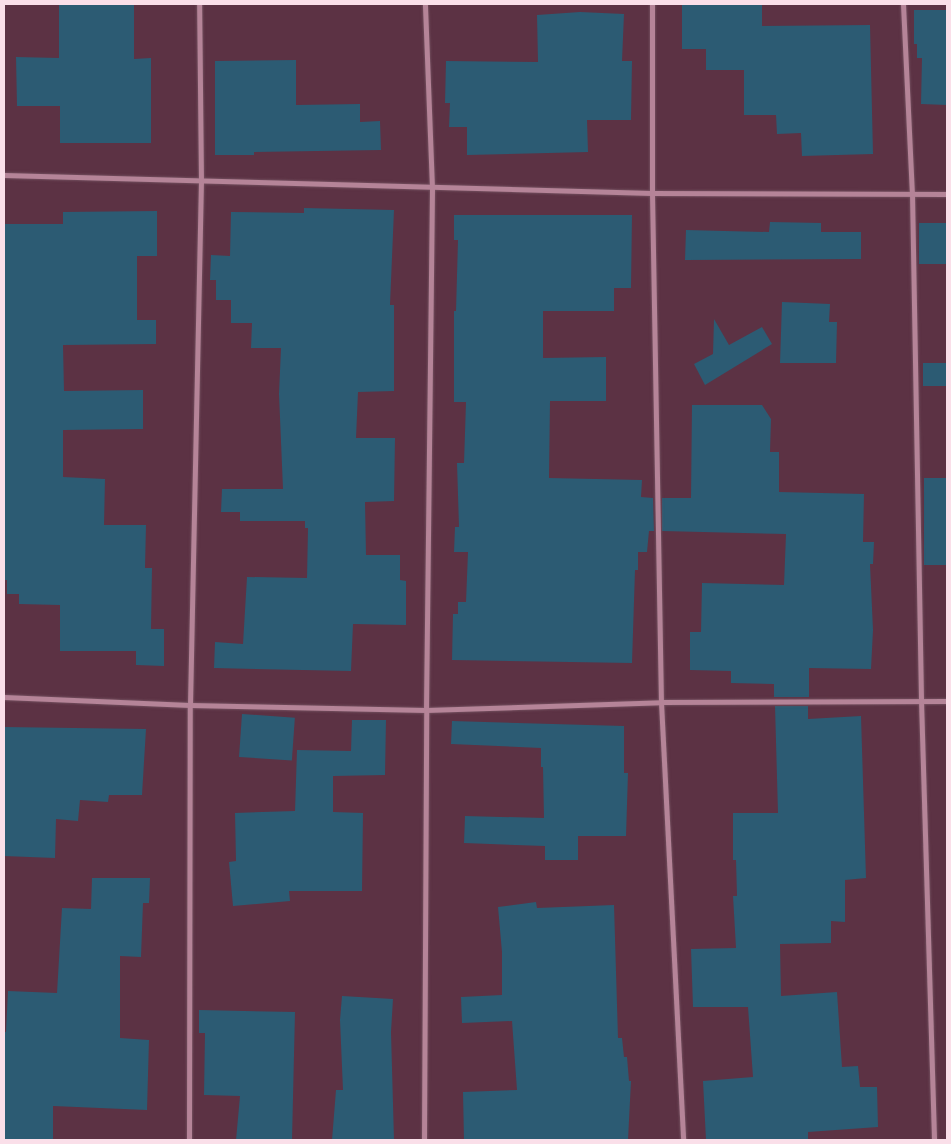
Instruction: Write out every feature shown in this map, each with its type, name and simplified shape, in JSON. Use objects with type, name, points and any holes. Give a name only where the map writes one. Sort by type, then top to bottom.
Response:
[{"type":"street","points":[[189,1140],[190,705],[201,182],[199,4]]},
{"type":"street","points":[[424,1140],[426,710],[432,188],[425,4]]},
{"type":"street","points":[[652,4],[652,193],[661,702],[682,1140]]},
{"type":"street","points":[[904,4],[912,193],[921,700],[934,1140]]},
{"type":"street","points":[[4,175],[201,182],[652,193],[947,194]]},
{"type":"street","points":[[4,697],[190,705],[426,710],[661,702],[947,701]]},
{"type":"building","points":[[59,4],[134,4],[134,59],[151,58],[151,143],[60,143],[60,106],[17,106],[16,57],[59,58]]},
{"type":"building","points":[[682,4],[762,4],[762,26],[870,25],[873,154],[802,156],[801,133],[777,134],[776,115],[744,115],[744,70],[706,70],[706,49],[682,49]]},
{"type":"building","points":[[914,10],[947,10],[947,105],[921,104],[922,58],[917,58],[917,44],[914,44]]},
{"type":"building","points":[[580,12],[624,14],[622,61],[632,61],[631,120],[587,120],[588,152],[467,155],[467,127],[449,127],[450,103],[445,103],[446,61],[538,62],[537,15]]},
{"type":"building","points":[[296,60],[296,105],[360,104],[360,122],[380,121],[381,150],[254,152],[254,155],[215,155],[215,61]]},
{"type":"building","points":[[304,208],[394,210],[390,305],[394,305],[394,391],[358,392],[356,438],[395,438],[394,501],[365,502],[366,555],[400,555],[400,580],[406,581],[406,625],[353,624],[351,671],[214,668],[215,642],[243,644],[247,577],[307,578],[308,528],[305,528],[305,521],[240,521],[240,512],[221,512],[222,489],[283,489],[279,394],[281,348],[251,348],[252,323],[231,323],[231,300],[216,300],[216,280],[210,280],[211,255],[230,256],[231,212],[304,213]]},
{"type":"building","points":[[157,211],[157,256],[137,256],[137,320],[156,320],[156,344],[63,345],[64,391],[143,390],[143,429],[63,430],[63,477],[105,479],[104,525],[146,525],[145,568],[152,568],[151,629],[164,629],[164,666],[136,665],[136,651],[60,651],[60,605],[19,604],[19,594],[7,594],[7,580],[4,580],[4,224],[63,224],[63,212]]},
{"type":"building","points":[[454,215],[632,215],[631,288],[614,288],[614,311],[543,311],[543,358],[606,357],[606,401],[550,401],[549,478],[642,480],[641,497],[653,498],[654,531],[649,531],[647,552],[638,552],[638,570],[635,570],[632,663],[452,660],[453,614],[458,614],[458,602],[466,602],[468,552],[454,552],[455,527],[459,527],[457,463],[464,463],[466,402],[454,402],[454,311],[456,311],[458,240],[454,240]]},
{"type":"building","points":[[770,222],[821,223],[821,232],[861,232],[861,259],[685,260],[686,230],[769,232]]},
{"type":"building","points":[[919,223],[947,223],[947,264],[919,264]]},
{"type":"building","points":[[782,302],[830,304],[829,322],[837,322],[836,363],[780,363]]},
{"type":"building","points":[[714,319],[729,345],[762,327],[772,344],[705,385],[694,364],[713,354]]},
{"type":"building","points":[[923,363],[947,363],[947,386],[923,386]]},
{"type":"building","points":[[692,405],[762,405],[771,419],[770,452],[779,452],[779,492],[864,494],[863,542],[874,542],[873,564],[870,564],[873,630],[871,669],[809,668],[809,697],[774,697],[774,684],[731,683],[731,671],[690,670],[690,632],[701,632],[702,583],[784,585],[786,534],[662,531],[662,498],[691,498]]},
{"type":"building","points":[[924,478],[947,478],[947,565],[924,565]]},
{"type":"building","points":[[775,706],[808,706],[808,719],[861,716],[866,878],[845,880],[845,922],[831,921],[831,943],[780,944],[781,996],[837,992],[842,1067],[858,1066],[860,1087],[877,1087],[878,1127],[808,1132],[808,1140],[706,1140],[703,1081],[753,1077],[748,1007],[693,1007],[691,949],[736,948],[733,896],[737,896],[736,860],[733,860],[733,813],[778,813]]},
{"type":"building","points":[[242,714],[295,718],[292,761],[239,757]]},
{"type":"building","points":[[352,720],[386,720],[385,775],[333,776],[333,812],[363,813],[362,891],[289,891],[290,901],[233,906],[229,862],[236,861],[235,813],[295,811],[297,750],[351,751]]},
{"type":"building","points":[[452,721],[624,726],[624,773],[628,773],[626,836],[578,836],[578,860],[545,860],[545,846],[464,843],[465,816],[544,818],[543,767],[541,767],[541,748],[451,744]]},
{"type":"building","points":[[4,727],[146,729],[142,795],[109,795],[108,802],[80,800],[78,821],[56,819],[55,858],[4,856]]},
{"type":"building","points":[[92,878],[150,878],[149,903],[143,903],[141,957],[120,956],[120,1038],[149,1040],[147,1110],[53,1106],[53,1140],[4,1140],[4,1032],[6,1032],[8,991],[57,993],[62,908],[91,909]]},
{"type":"building","points":[[536,902],[537,908],[614,905],[618,1038],[622,1038],[624,1057],[627,1057],[629,1081],[631,1081],[628,1140],[464,1140],[463,1092],[517,1090],[512,1021],[462,1023],[461,997],[502,995],[502,952],[498,907]]},
{"type":"building","points":[[342,996],[393,999],[391,1032],[394,1140],[332,1140],[336,1090],[343,1090],[340,1020]]},
{"type":"building","points":[[199,1010],[295,1012],[292,1140],[236,1140],[240,1096],[204,1095],[205,1033],[199,1033]]}]
